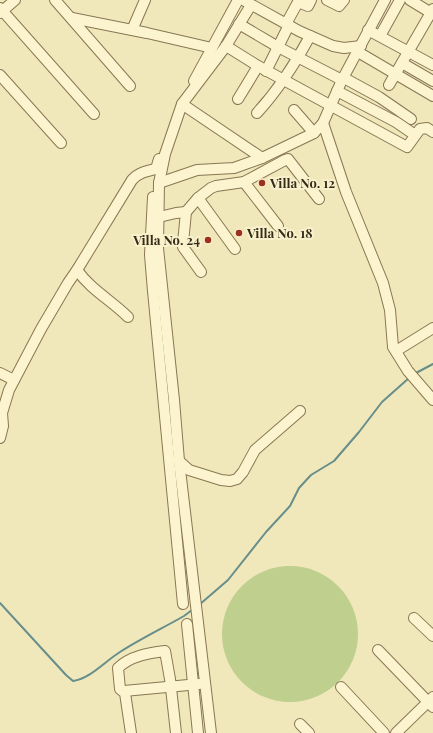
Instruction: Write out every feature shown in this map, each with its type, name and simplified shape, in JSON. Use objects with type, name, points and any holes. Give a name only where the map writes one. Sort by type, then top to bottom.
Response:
[{"type":"street","points":[[15,0],[1,11],[94,114]]},
{"type":"street","points":[[55,0],[130,86]]},
{"type":"street","points":[[132,30],[145,0]]},
{"type":"street","points":[[238,99],[278,47],[298,2],[308,6],[312,0]]},
{"type":"street","points":[[327,0],[339,6],[344,0]]},
{"type":"street","points":[[159,183],[197,170],[234,168],[262,158],[314,133],[323,123],[330,104],[385,0]]},
{"type":"street","points":[[380,36],[400,0]]},
{"type":"street","points":[[389,85],[432,12],[410,0]]},
{"type":"street","points":[[246,2],[310,36],[339,48],[359,49],[396,74],[433,96]]},
{"type":"street","points":[[211,733],[179,461],[158,248],[159,183],[165,154],[182,104],[226,46],[239,24],[246,2]]},
{"type":"street","points":[[184,604],[151,262],[151,223],[156,169],[168,129],[212,48],[246,2]]},
{"type":"street","points":[[380,9],[391,15]]},
{"type":"street","points":[[72,18],[212,48]]},
{"type":"street","points":[[239,24],[278,47],[379,97],[411,119]]},
{"type":"street","points":[[368,30],[433,65]]},
{"type":"street","points":[[257,114],[284,80],[299,57],[310,36]]},
{"type":"street","points":[[226,46],[262,68],[407,147],[420,129],[426,128],[433,132]]},
{"type":"street","points":[[402,63],[433,81]]},
{"type":"street","points":[[0,74],[61,143]]},
{"type":"street","points":[[337,91],[396,122],[416,135]]},
{"type":"street","points":[[182,104],[262,158]]},
{"type":"street","points":[[294,110],[314,133]]},
{"type":"street","points":[[323,123],[346,192],[383,283],[390,310],[391,335],[396,351],[408,371],[433,400]]},
{"type":"street","points":[[159,217],[181,213],[211,188],[244,182],[288,159],[319,199]]},
{"type":"street","points":[[0,438],[3,426],[1,413],[4,388],[14,380],[68,283],[132,180],[139,174],[156,169]]},
{"type":"street","points":[[244,182],[278,226]]},
{"type":"street","points":[[198,198],[235,249]]},
{"type":"street","points":[[181,213],[184,247],[200,272]]},
{"type":"street","points":[[77,270],[89,286],[128,317]]},
{"type":"street","points":[[396,351],[433,328]]},
{"type":"street","points":[[0,374],[14,380]]},
{"type":"street","points":[[179,461],[189,470],[221,480],[230,481],[237,479],[243,472],[255,450],[300,411]]},
{"type":"street","points":[[179,564],[192,562]]},
{"type":"street","points":[[414,618],[433,636]]},
{"type":"street","points":[[187,624],[198,733]]},
{"type":"street","points":[[378,650],[431,702],[396,733]]},
{"type":"street","points":[[130,733],[124,691],[120,689],[118,668],[121,664],[142,654],[165,651],[176,733]]},
{"type":"street","points":[[124,691],[206,683]]},
{"type":"street","points":[[341,687],[384,733]]},
{"type":"street","points":[[300,724],[309,733]]},
{"type":"green space","points":[[290,566],[316,571],[338,586],[353,608],[358,634],[353,660],[338,682],[316,697],[290,702],[264,697],[242,682],[227,660],[222,634],[227,608],[242,586],[264,571]]},
{"type":"waterway","points":[[414,374],[433,364]]},
{"type":"waterway","points":[[199,605],[228,580],[266,532],[290,506],[299,488],[311,475],[334,461],[382,402],[409,378]]},
{"type":"waterway","points":[[0,603],[73,681],[86,677],[120,652],[192,610]]},
{"type":"place","name":"Villa No. 12","points":[[262,183]]},
{"type":"place","name":"Villa No. 18","points":[[239,233]]},
{"type":"place","name":"Villa No. 24","points":[[208,240]]}]
